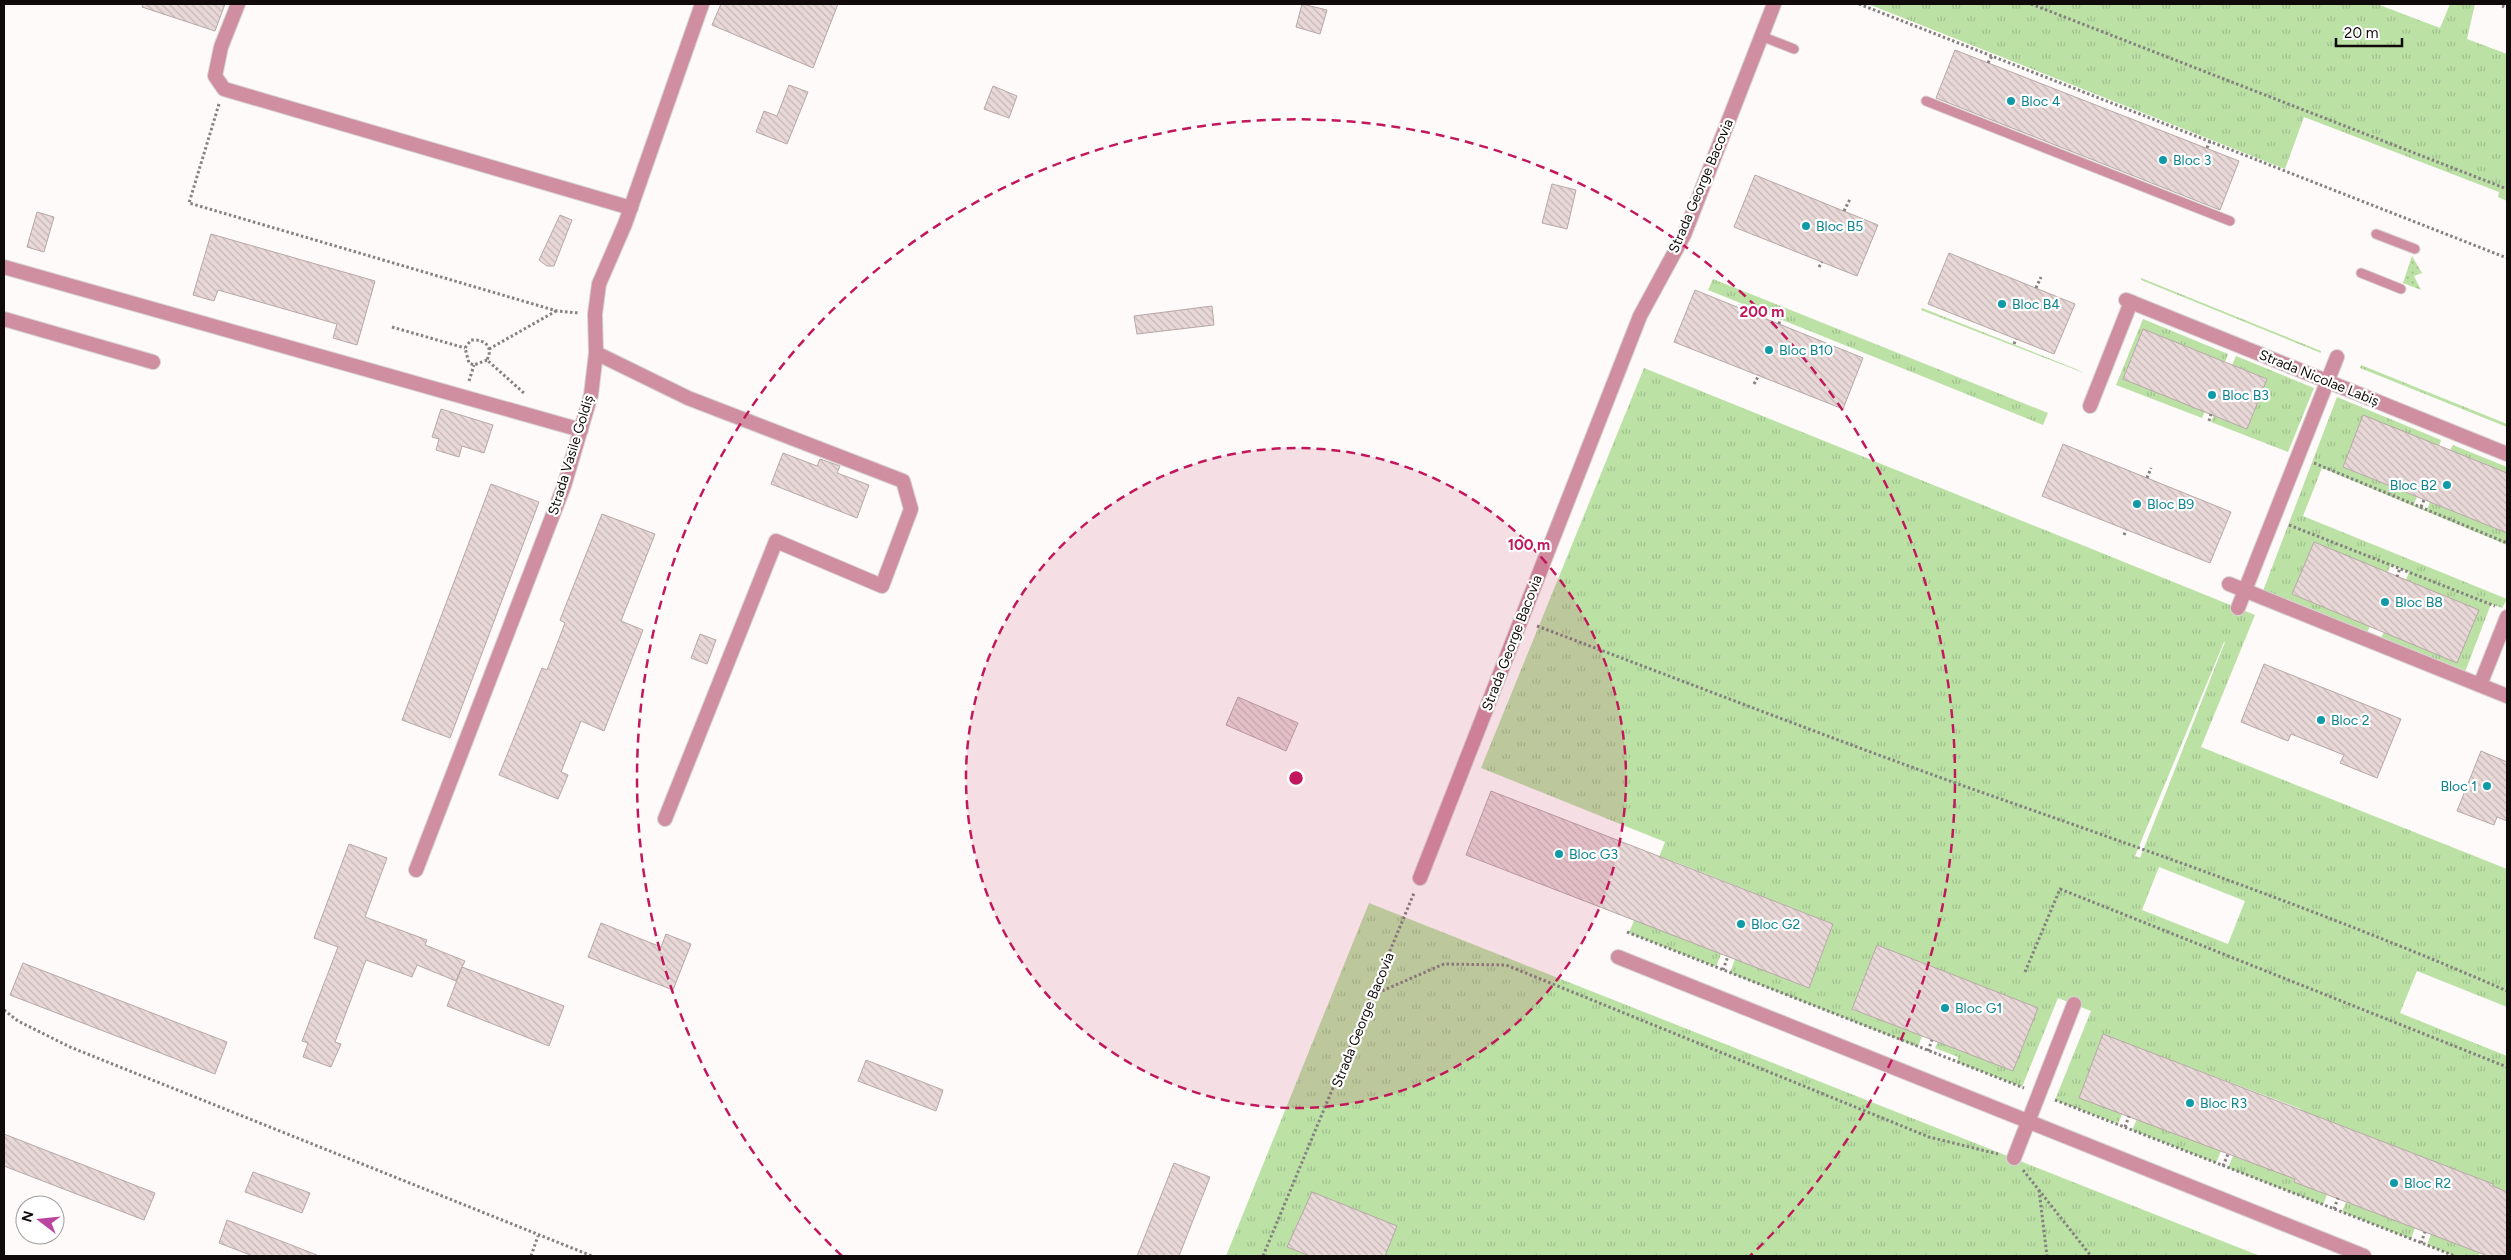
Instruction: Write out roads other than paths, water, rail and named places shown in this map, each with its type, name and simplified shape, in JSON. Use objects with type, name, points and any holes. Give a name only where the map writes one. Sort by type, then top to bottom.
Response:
[{"type":"street","points":[[238,4],[220,47],[215,76],[224,89],[631,208]]},
{"type":"street","name":"Strada Vasile Goldiș","points":[[416,870],[564,486],[591,395],[596,353],[595,314],[599,284],[631,208],[702,4]]},
{"type":"street","name":"Strada George Bacovia","points":[[1420,878],[1640,316],[1684,235],[1774,4]]},
{"type":"street","points":[[4,266],[581,430]]},
{"type":"street","name":"Strada Nicolae Labiș","points":[[2090,406],[2128,301],[2507,454]]},
{"type":"street","points":[[4,319],[153,362]]},
{"type":"street","points":[[596,353],[688,398],[903,481],[911,509],[882,586],[776,541],[665,819]]},
{"type":"street","points":[[2238,608],[2337,357]]},
{"type":"street","points":[[2229,584],[2507,696]]},
{"type":"street","points":[[2480,685],[2504,613]]},
{"type":"street","points":[[1618,958],[2364,1256]]},
{"type":"street","points":[[2014,1158],[2074,1004]]},
{"type":"lane","points":[[1762,36],[1794,49]]},
{"type":"lane","points":[[1926,101],[2230,222]]},
{"type":"lane","points":[[2376,234],[2415,249]]},
{"type":"lane","points":[[2361,273],[2400,289]]},
{"type":"place","name":"Bloc 4","points":[[2011,101]]},
{"type":"place","name":"Bloc 3","points":[[2163,160]]},
{"type":"place","name":"Bloc B5","points":[[1806,226]]},
{"type":"place","name":"Bloc B4","points":[[2002,304]]},
{"type":"place","name":"Bloc B10","points":[[1769,350]]},
{"type":"place","name":"Bloc B3","points":[[2212,395]]},
{"type":"place","name":"Bloc B2","points":[[2447,485]]},
{"type":"place","name":"Bloc B9","points":[[2137,504]]},
{"type":"place","name":"Bloc B8","points":[[2385,602]]},
{"type":"place","name":"Bloc 2","points":[[2321,720]]},
{"type":"place","name":"Bloc 1","points":[[2487,786]]},
{"type":"place","name":"Bloc G3","points":[[1559,854]]},
{"type":"place","name":"Bloc G2","points":[[1741,924]]},
{"type":"place","name":"Bloc G1","points":[[1945,1008]]},
{"type":"place","name":"Bloc R3","points":[[2190,1103]]},
{"type":"place","name":"Bloc R2","points":[[2394,1183]]}]
